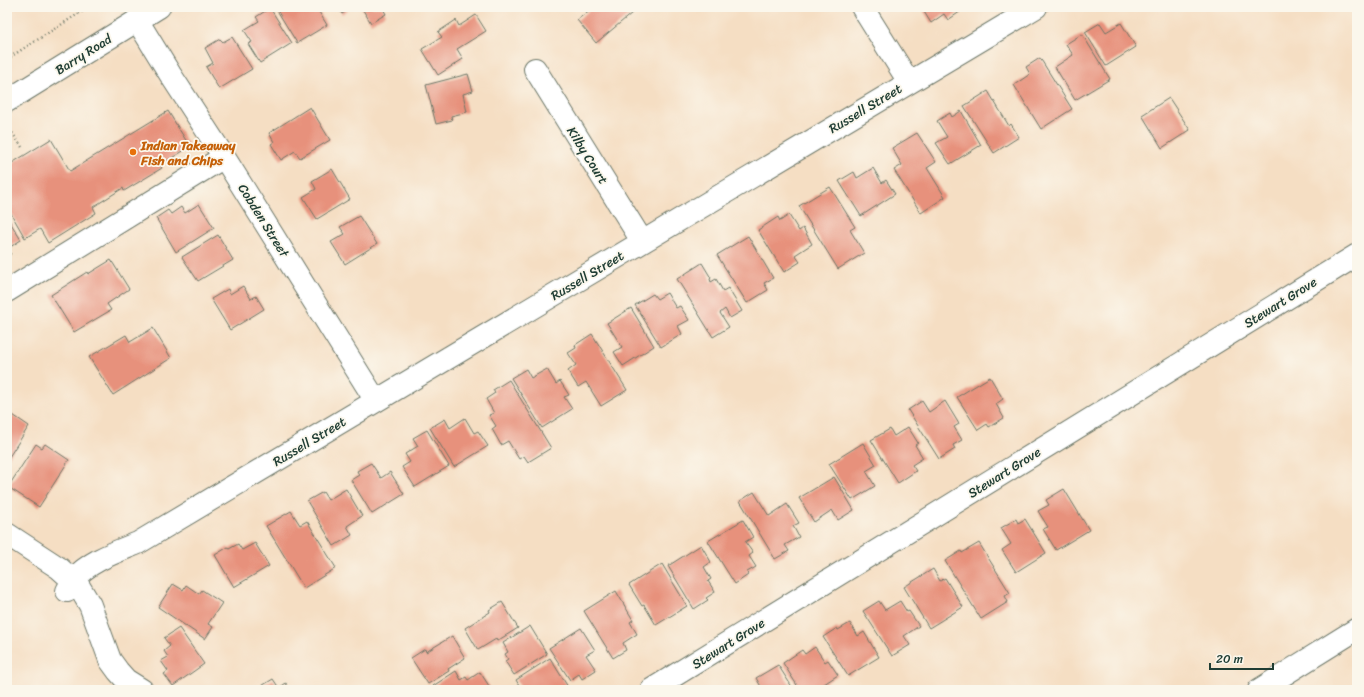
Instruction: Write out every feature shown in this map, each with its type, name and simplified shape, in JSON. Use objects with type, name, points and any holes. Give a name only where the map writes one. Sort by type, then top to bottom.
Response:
[{"type":"street","name":"Barry Road","points":[[7,101],[159,7]]},
{"type":"street","points":[[862,7],[909,82]]},
{"type":"street","name":"Russell Street","points":[[73,585],[113,564],[138,543],[1036,7]]},
{"type":"street","name":"Cobden Street","points":[[137,20],[376,401]]},
{"type":"street","name":"Kilby Court","points":[[535,68],[642,241]]},
{"type":"street","points":[[7,291],[224,157]]},
{"type":"street","name":"Stewart Grove","points":[[651,690],[1357,255]]},
{"type":"street","points":[[7,534],[37,553],[73,585],[90,605],[110,660],[126,680],[142,690]]},
{"type":"street","points":[[7,546],[53,579],[73,585]]},
{"type":"street","points":[[73,585],[80,612],[99,659],[108,675],[121,690]]},
{"type":"street","points":[[1258,690],[1357,629]]},
{"type":"path","points":[[7,59],[89,7]]},
{"type":"path","points":[[7,127],[22,147]]},
{"type":"building","points":[[275,7],[316,7],[327,25],[297,43]]},
{"type":"building","points":[[338,7],[352,7],[342,14]]},
{"type":"building","points":[[361,7],[382,7],[386,14],[371,23]]},
{"type":"building","points":[[589,7],[627,7],[632,13],[596,43],[577,20],[591,9]]},
{"type":"building","points":[[921,7],[967,7],[948,20],[944,14],[931,23]]},
{"type":"building","points":[[270,8],[292,43],[260,63],[248,44],[252,42],[244,30],[259,21],[256,17]]},
{"type":"building","points":[[476,15],[486,31],[457,49],[463,59],[438,75],[422,49],[442,37],[438,32],[456,20],[459,26]]},
{"type":"building","points":[[1100,23],[1106,32],[1121,23],[1136,47],[1106,66],[1085,32]]},
{"type":"building","points":[[1082,34],[1110,79],[1075,100],[1055,67],[1073,55],[1066,44]]},
{"type":"building","points":[[232,37],[252,69],[219,89],[206,67],[213,63],[205,48],[220,39],[223,42]]},
{"type":"building","points":[[1040,58],[1072,109],[1041,129],[1014,85],[1030,74],[1026,67]]},
{"type":"building","points":[[468,74],[473,91],[463,94],[467,112],[451,116],[452,120],[436,124],[426,85]]},
{"type":"building","points":[[988,91],[1009,126],[1011,124],[1019,137],[994,153],[964,106]]},
{"type":"building","points":[[1169,98],[1190,130],[1162,148],[1142,115]]},
{"type":"building","points":[[310,107],[330,140],[300,158],[295,151],[281,160],[271,144],[274,142],[269,133]]},
{"type":"building","points":[[168,111],[190,147],[160,165],[162,168],[124,191],[123,188],[93,207],[96,213],[48,243],[40,229],[25,238],[9,210],[7,211],[7,166],[51,139],[70,171]]},
{"type":"building","points":[[961,111],[981,145],[950,164],[936,143],[947,137],[937,121],[950,113],[952,117]]},
{"type":"building","points":[[917,133],[936,162],[927,168],[945,197],[921,213],[894,170],[902,165],[892,148]]},
{"type":"building","points":[[873,168],[882,183],[886,180],[895,194],[861,216],[839,181],[854,172],[857,178]]},
{"type":"building","points":[[332,169],[350,199],[317,219],[303,197],[316,189],[312,181]]},
{"type":"building","points":[[830,187],[855,227],[850,230],[864,253],[838,269],[799,206]]},
{"type":"building","points":[[199,204],[214,228],[176,252],[156,218],[168,210],[171,214],[181,207],[185,213]]},
{"type":"building","points":[[789,215],[799,231],[803,228],[812,244],[795,255],[800,262],[784,272],[758,230],[778,217],[780,221]]},
{"type":"building","points":[[359,216],[377,244],[345,264],[331,242],[345,234],[340,227]]},
{"type":"building","points":[[7,217],[21,240],[7,249]]},
{"type":"building","points":[[218,235],[233,260],[198,281],[182,257]]},
{"type":"building","points":[[748,236],[773,278],[764,283],[768,290],[747,303],[717,255]]},
{"type":"building","points":[[7,249],[11,254],[7,257]]},
{"type":"building","points":[[111,260],[129,289],[107,304],[111,310],[74,332],[51,295],[87,272],[88,274]]},
{"type":"building","points":[[702,263],[711,278],[711,282],[716,279],[723,291],[728,288],[742,311],[730,318],[725,309],[720,313],[729,327],[713,337],[677,279]]},
{"type":"building","points":[[243,286],[251,299],[256,296],[264,309],[230,330],[211,299],[228,289],[230,294]]},
{"type":"building","points":[[667,293],[676,308],[680,306],[689,320],[678,326],[682,334],[661,347],[635,305],[653,294],[657,299]]},
{"type":"building","points":[[631,308],[654,346],[623,366],[614,352],[622,347],[607,323]]},
{"type":"building","points":[[153,328],[171,358],[113,395],[89,357],[126,335],[130,342]]},
{"type":"building","points":[[592,334],[627,390],[601,406],[586,382],[578,387],[568,371],[576,365],[568,353],[576,348],[575,345]]},
{"type":"building","points":[[526,369],[531,378],[547,369],[556,384],[560,381],[569,395],[564,397],[572,409],[542,428],[511,378]]},
{"type":"building","points":[[990,377],[1003,399],[996,404],[1004,418],[989,427],[987,424],[978,430],[957,397]]},
{"type":"building","points":[[509,380],[551,448],[528,462],[524,456],[519,459],[508,441],[501,445],[492,429],[496,426],[489,415],[494,413],[486,399],[495,393],[493,390]]},
{"type":"building","points":[[922,401],[929,412],[945,401],[959,424],[954,427],[962,440],[953,445],[955,449],[939,459],[908,410]]},
{"type":"building","points":[[7,411],[29,426],[7,460]]},
{"type":"building","points":[[465,418],[474,433],[478,431],[488,446],[454,467],[430,428],[445,419],[450,428]]},
{"type":"building","points":[[908,427],[918,443],[915,445],[923,458],[912,465],[916,471],[898,483],[871,440],[890,429],[894,436]]},
{"type":"building","points":[[427,430],[449,466],[415,487],[402,467],[410,462],[405,454],[418,446],[413,438]]},
{"type":"building","points":[[863,443],[876,465],[866,471],[875,486],[852,500],[829,464]]},
{"type":"building","points":[[36,444],[42,448],[45,444],[69,460],[39,507],[8,487]]},
{"type":"building","points":[[371,463],[381,478],[390,472],[404,494],[372,514],[351,480],[359,475],[357,471]]},
{"type":"building","points":[[834,477],[854,510],[838,520],[832,510],[814,522],[799,498]]},
{"type":"building","points":[[346,489],[362,516],[347,526],[352,535],[334,546],[307,501],[323,492],[328,500]]},
{"type":"building","points":[[1064,489],[1089,530],[1056,550],[1043,529],[1048,527],[1038,511],[1049,505],[1046,500]]},
{"type":"building","points":[[754,492],[769,516],[787,504],[799,523],[793,526],[799,537],[785,545],[789,551],[775,559],[740,501]]},
{"type":"building","points":[[291,511],[300,525],[307,521],[336,568],[304,588],[266,526]]},
{"type":"building","points":[[1016,519],[1018,523],[1025,519],[1046,553],[1016,572],[1002,550],[1011,544],[1001,528]]},
{"type":"building","points":[[743,520],[753,537],[745,542],[753,553],[749,556],[756,567],[747,572],[748,575],[735,584],[708,541]]},
{"type":"building","points":[[255,543],[269,566],[234,587],[215,555],[228,547],[229,549],[238,544],[242,550]]},
{"type":"building","points":[[979,543],[1010,593],[1005,596],[1008,602],[981,619],[945,561],[961,551],[962,553]]},
{"type":"building","points":[[701,545],[711,562],[704,567],[711,579],[708,581],[715,592],[706,598],[708,600],[694,609],[668,566]]},
{"type":"building","points":[[662,564],[687,606],[656,625],[644,605],[642,606],[629,585]]},
{"type":"building","points":[[933,569],[940,581],[945,578],[963,607],[929,628],[904,587]]},
{"type":"building","points":[[173,584],[183,590],[186,585],[199,594],[202,590],[222,603],[208,624],[213,627],[205,639],[158,607]]},
{"type":"building","points":[[616,591],[633,620],[630,622],[637,634],[623,643],[626,650],[613,658],[584,611]]},
{"type":"building","points":[[879,601],[885,610],[900,601],[919,626],[904,636],[910,645],[892,656],[863,611]]},
{"type":"building","points":[[502,602],[518,628],[497,641],[496,639],[478,650],[465,628],[490,612],[489,610]]},
{"type":"building","points":[[850,623],[858,636],[864,632],[879,657],[848,676],[823,637],[837,628],[838,630]]},
{"type":"building","points":[[530,626],[547,654],[514,675],[505,661],[508,659],[505,654],[508,652],[503,643]]},
{"type":"building","points":[[179,628],[204,664],[173,686],[164,674],[168,671],[161,661],[168,657],[164,651],[170,646],[164,638]]},
{"type":"building","points":[[581,628],[595,650],[586,655],[596,670],[582,679],[579,674],[570,680],[549,648]]},
{"type":"building","points":[[452,636],[465,658],[448,669],[449,671],[428,684],[411,658],[425,649],[426,652]]},
{"type":"building","points":[[815,647],[825,662],[828,660],[838,675],[821,686],[824,690],[800,690],[783,663],[802,650],[805,654]]},
{"type":"building","points":[[550,658],[568,687],[563,690],[522,690],[516,680]]},
{"type":"building","points":[[778,665],[794,690],[763,690],[756,678]]},
{"type":"building","points":[[456,671],[461,680],[466,677],[468,680],[480,672],[491,689],[435,690],[433,686]]},
{"type":"building","points":[[273,679],[279,688],[286,683],[290,690],[255,690]]},
{"type":"railway","points":[[7,683],[17,690]]},
{"type":"place","name":"Indian Takeaway Fish and Chips","points":[[133,152]]}]
